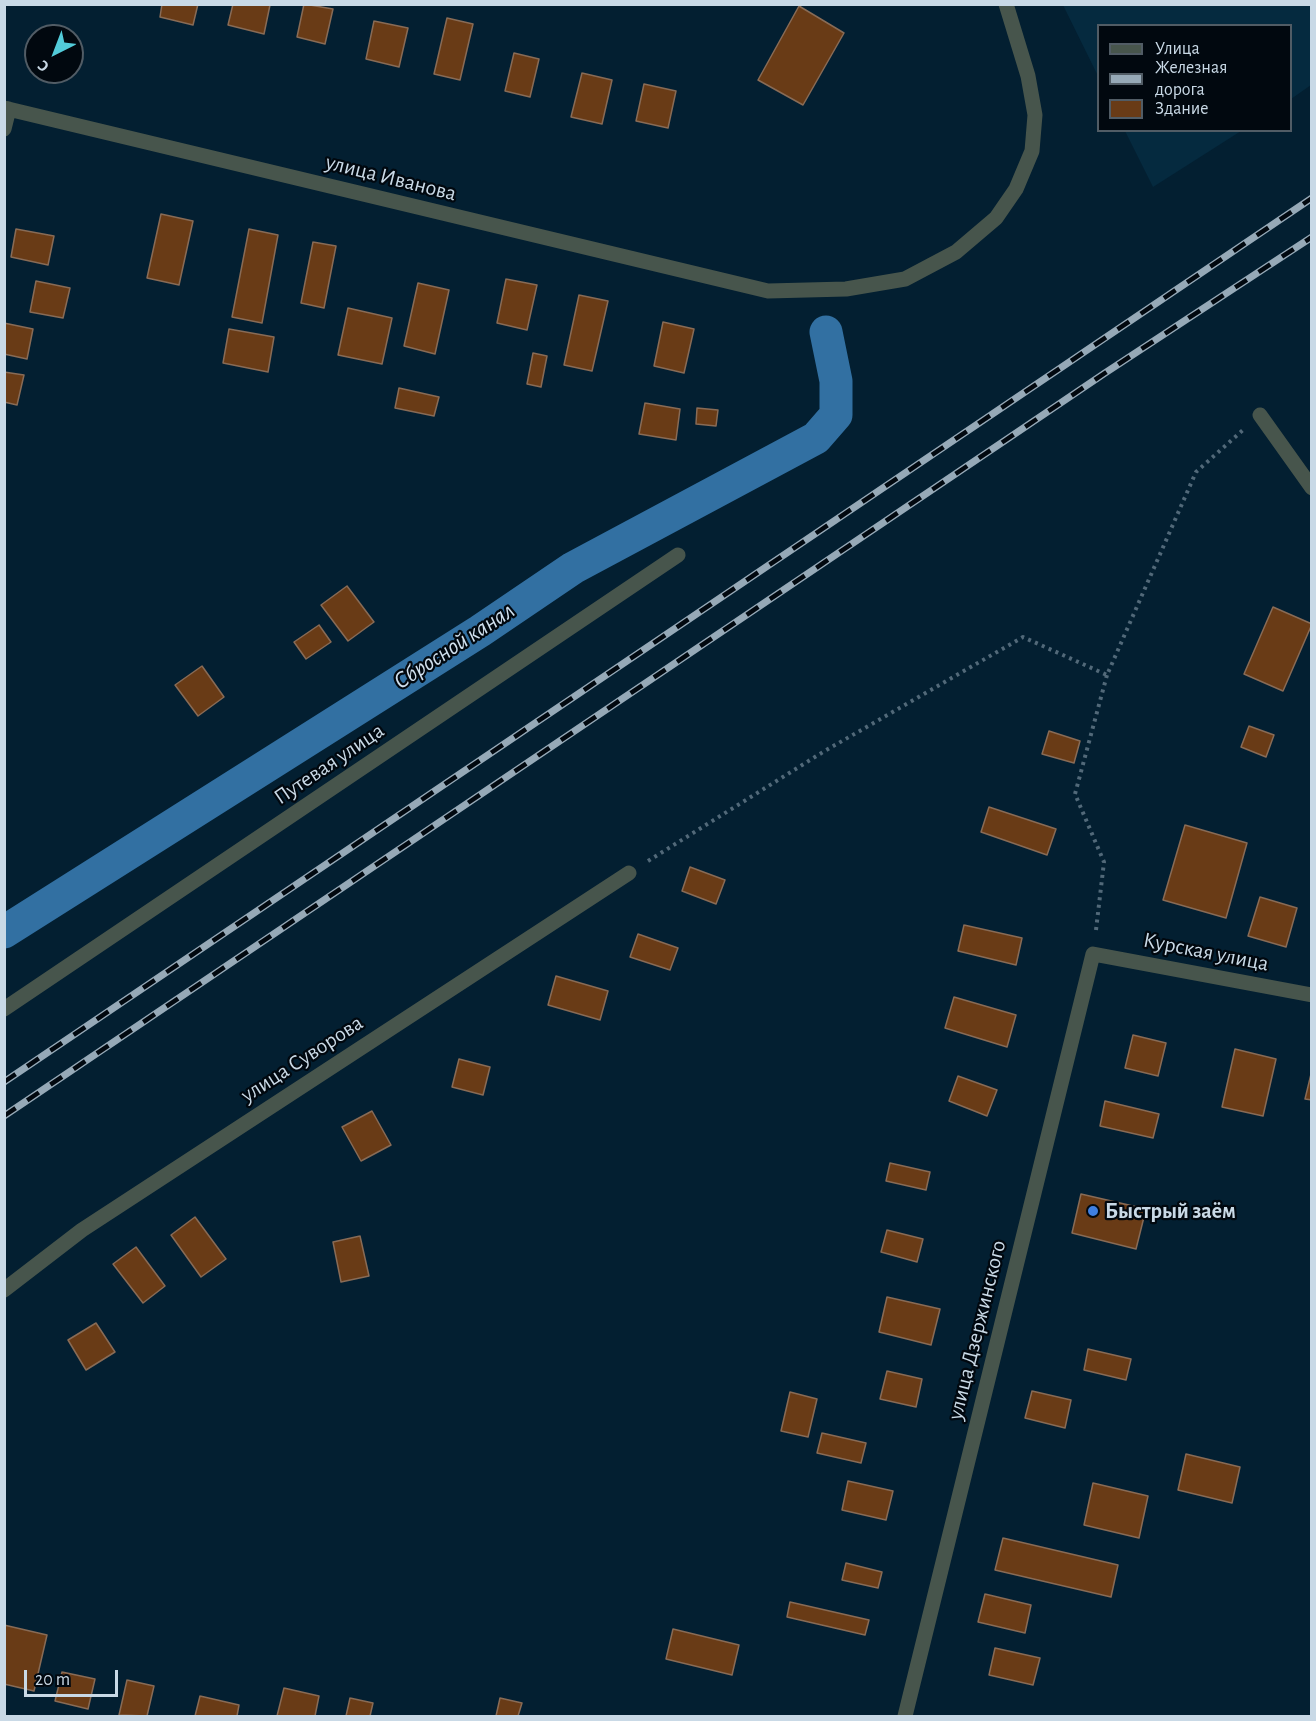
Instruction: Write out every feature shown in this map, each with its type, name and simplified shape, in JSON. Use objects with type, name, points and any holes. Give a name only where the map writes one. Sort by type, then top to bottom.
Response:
[{"type":"street","name":"улица Иванова","points":[[7,109],[768,291],[846,289],[905,279],[956,252],[996,218],[1016,189],[1032,151],[1035,115],[1028,76],[1006,4]]},
{"type":"street","points":[[4,129],[7,109]]},
{"type":"street","points":[[1260,415],[1311,488]]},
{"type":"street","name":"Путевая улица","points":[[4,1009],[678,555]]},
{"type":"street","name":"улица Суворова","points":[[4,1290],[82,1230],[629,873]]},
{"type":"street","name":"Курская улица","points":[[1093,954],[1311,995]]},
{"type":"street","name":"улица Дзержинского","points":[[905,1716],[1093,954]]},
{"type":"path","points":[[1093,954],[1104,862],[1075,794],[1107,675],[1196,472],[1260,415]]},
{"type":"path","points":[[629,873],[823,752],[1023,637],[1107,675]]},
{"type":"shaded area","points":[[1063,5],[1311,5],[1311,85],[1292,98],[1292,24],[1097,24],[1097,74]]},
{"type":"shaded area","points":[[1126,132],[1239,132],[1153,187]]},
{"type":"building","points":[[162,4],[198,4],[193,25],[160,17]]},
{"type":"building","points":[[233,4],[270,5],[264,34],[228,25]]},
{"type":"building","points":[[304,4],[333,9],[325,44],[297,37]]},
{"type":"building","points":[[799,6],[844,33],[803,105],[758,80]]},
{"type":"building","points":[[447,18],[473,24],[460,80],[434,74]]},
{"type":"building","points":[[374,21],[408,28],[399,67],[366,59]]},
{"type":"building","points":[[514,53],[539,59],[530,97],[505,91]]},
{"type":"building","points":[[582,73],[612,80],[602,124],[571,117]]},
{"type":"building","points":[[644,84],[676,91],[668,128],[636,121]]},
{"type":"building","points":[[161,214],[193,221],[179,285],[147,278]]},
{"type":"building","points":[[16,229],[54,236],[48,265],[11,257]]},
{"type":"building","points":[[249,229],[278,235],[262,323],[232,317]]},
{"type":"building","points":[[313,242],[336,246],[324,308],[301,303]]},
{"type":"building","points":[[506,279],[537,285],[527,330],[497,323]]},
{"type":"building","points":[[36,281],[70,288],[63,318],[30,312]]},
{"type":"building","points":[[418,283],[449,290],[435,354],[404,346]]},
{"type":"building","points":[[579,295],[608,301],[592,371],[564,365]]},
{"type":"building","points":[[348,308],[392,318],[382,364],[338,355]]},
{"type":"building","points":[[663,322],[694,329],[684,373],[654,366]]},
{"type":"building","points":[[4,323],[33,329],[27,359],[4,354]]},
{"type":"building","points":[[229,329],[274,337],[268,372],[223,363]]},
{"type":"building","points":[[533,353],[547,356],[541,387],[527,384]]},
{"type":"building","points":[[4,372],[24,375],[17,405],[4,402]]},
{"type":"building","points":[[399,388],[439,397],[434,416],[395,408]]},
{"type":"building","points":[[645,403],[680,409],[676,440],[639,434]]},
{"type":"building","points":[[697,408],[718,410],[716,426],[696,424]]},
{"type":"building","points":[[347,586],[374,622],[348,641],[321,605]]},
{"type":"building","points":[[1273,607],[1312,624],[1283,691],[1244,674]]},
{"type":"building","points":[[319,625],[331,642],[306,659],[294,642]]},
{"type":"building","points":[[202,666],[224,697],[198,716],[175,685]]},
{"type":"building","points":[[1249,726],[1274,735],[1266,757],[1241,747]]},
{"type":"building","points":[[1049,731],[1080,741],[1074,763],[1042,754]]},
{"type":"building","points":[[989,807],[1056,829],[1047,855],[981,832]]},
{"type":"building","points":[[1185,825],[1247,843],[1226,918],[1163,900]]},
{"type":"building","points":[[690,867],[725,880],[716,904],[682,891]]},
{"type":"building","points":[[1260,897],[1297,908],[1286,947],[1248,936]]},
{"type":"building","points":[[964,925],[1022,938],[1016,965],[958,951]]},
{"type":"building","points":[[638,934],[678,948],[670,970],[630,957]]},
{"type":"building","points":[[556,976],[608,991],[600,1020],[548,1005]]},
{"type":"building","points":[[954,997],[1016,1015],[1007,1047],[945,1028]]},
{"type":"building","points":[[1133,1035],[1166,1043],[1158,1076],[1125,1068]]},
{"type":"building","points":[[1235,1049],[1276,1059],[1263,1116],[1222,1107]]},
{"type":"building","points":[[459,1059],[490,1067],[483,1095],[452,1087]]},
{"type":"building","points":[[1312,1070],[1312,1100],[1305,1099]]},
{"type":"building","points":[[958,1076],[997,1090],[987,1116],[949,1101]]},
{"type":"building","points":[[1105,1101],[1159,1114],[1153,1138],[1100,1126]]},
{"type":"building","points":[[372,1111],[391,1145],[361,1161],[342,1127]]},
{"type":"building","points":[[890,1163],[930,1172],[926,1190],[886,1181]]},
{"type":"building","points":[[1081,1194],[1146,1209],[1136,1249],[1072,1233]]},
{"type":"building","points":[[195,1217],[226,1259],[201,1277],[171,1235]]},
{"type":"building","points":[[887,1230],[923,1239],[917,1262],[881,1252]]},
{"type":"building","points":[[360,1236],[369,1276],[341,1282],[333,1242]]},
{"type":"building","points":[[136,1247],[165,1286],[143,1303],[113,1264]]},
{"type":"building","points":[[887,1297],[940,1309],[931,1345],[879,1332]]},
{"type":"building","points":[[96,1323],[115,1352],[86,1370],[68,1340]]},
{"type":"building","points":[[1088,1349],[1131,1359],[1126,1380],[1084,1370]]},
{"type":"building","points":[[887,1371],[922,1379],[916,1407],[880,1399]]},
{"type":"building","points":[[1032,1391],[1071,1400],[1065,1428],[1025,1418]]},
{"type":"building","points":[[790,1392],[817,1399],[808,1437],[781,1431]]},
{"type":"building","points":[[822,1433],[866,1443],[861,1463],[817,1453]]},
{"type":"building","points":[[1186,1454],[1240,1467],[1232,1503],[1178,1490]]},
{"type":"building","points":[[848,1481],[893,1491],[886,1520],[842,1510]]},
{"type":"building","points":[[1093,1483],[1148,1496],[1139,1538],[1084,1525]]},
{"type":"building","points":[[1003,1538],[1118,1565],[1111,1597],[995,1570]]},
{"type":"building","points":[[846,1563],[882,1572],[878,1588],[842,1580]]},
{"type":"building","points":[[985,1594],[1031,1605],[1025,1633],[978,1622]]},
{"type":"building","points":[[790,1602],[869,1620],[865,1635],[787,1617]]},
{"type":"building","points":[[4,1625],[47,1635],[34,1691],[4,1684]]},
{"type":"building","points":[[673,1629],[739,1645],[732,1675],[666,1659]]},
{"type":"building","points":[[995,1648],[1040,1658],[1033,1685],[989,1675]]},
{"type":"building","points":[[62,1672],[95,1679],[88,1709],[55,1701]]},
{"type":"building","points":[[127,1680],[154,1686],[147,1716],[119,1715]]},
{"type":"building","points":[[284,1688],[319,1696],[315,1716],[277,1716]]},
{"type":"building","points":[[200,1696],[239,1705],[237,1716],[195,1716]]},
{"type":"building","points":[[350,1698],[373,1703],[370,1716],[346,1716]]},
{"type":"building","points":[[500,1698],[522,1703],[518,1716],[496,1716]]},
{"type":"waterway","name":"Сбросной канал","points":[[4,932],[480,631],[573,568],[816,438],[836,415],[836,381],[826,332]]},
{"type":"railway","points":[[4,1082],[1312,198]]},
{"type":"railway","points":[[4,1116],[1105,373],[1312,237]]},
{"type":"place","name":"Быстрый заём","points":[[1093,1211]]}]
